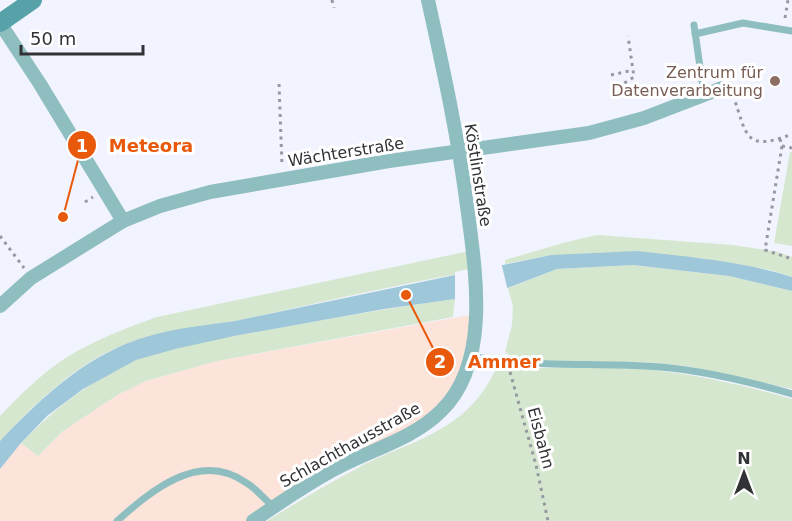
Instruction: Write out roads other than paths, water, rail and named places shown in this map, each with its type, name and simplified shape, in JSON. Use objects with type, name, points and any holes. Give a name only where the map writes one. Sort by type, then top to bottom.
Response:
[{"type":"main road","points":[[0,23],[33,0]]},
{"type":"street","name":"Köstlinstraße","points":[[428,0],[459,150],[477,280],[470,356]]},
{"type":"street","points":[[0,23],[123,221]]},
{"type":"street","name":"Wächterstraße","points":[[0,306],[31,278],[123,221],[184,198],[459,150],[589,133],[644,118],[722,88]]},
{"type":"street","name":"Schlachthausstraße","points":[[253,521],[334,470],[431,420],[454,395],[461,383],[470,356]]},
{"type":"lane","points":[[695,34],[743,23],[792,30]]},
{"type":"lane","points":[[694,25],[704,95]]},
{"type":"lane","points":[[470,356],[535,365],[663,367],[737,380],[792,394]]},
{"type":"lane","points":[[117,521],[147,494],[181,475],[213,470],[230,474],[246,482],[273,507]]},
{"type":"water","points":[[637,251],[754,267],[792,277],[792,291],[729,276],[633,265],[557,269],[505,289],[234,336],[175,349],[136,360],[83,389],[47,416],[0,469],[0,441],[50,393],[67,378],[106,353],[149,336],[235,321],[551,255]]},
{"type":"place","name":"Zentrum für Datenverarbeitung","points":[[775,81]]},
{"type":"place","name":"Meteora","points":[[63,217]]},
{"type":"place","name":"Ammer","points":[[406,295]]}]
